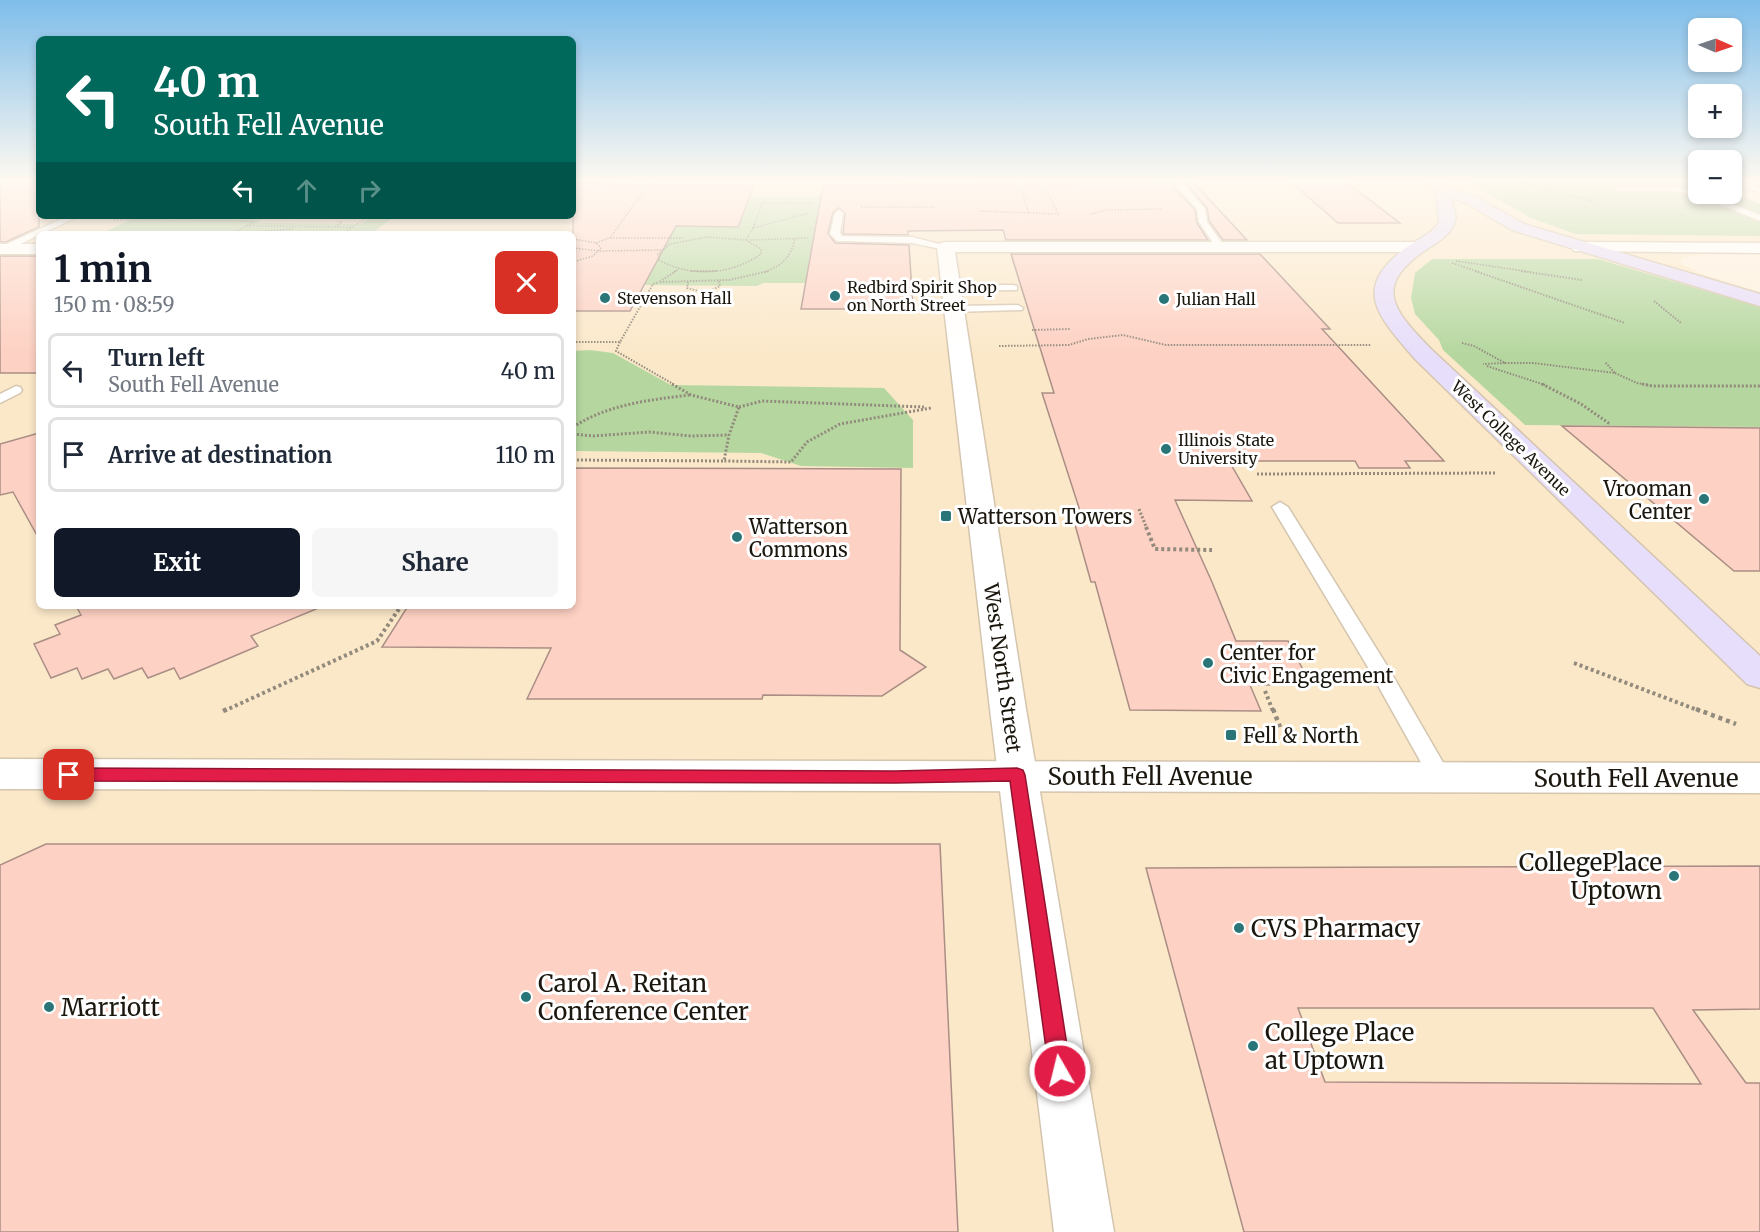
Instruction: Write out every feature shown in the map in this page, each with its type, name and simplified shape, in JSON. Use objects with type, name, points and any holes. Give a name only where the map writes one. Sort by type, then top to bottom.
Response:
[{"type":"main road","name":"West College Avenue","points":[[1430,239],[1400,259],[1384,283],[1382,291],[1386,309],[1397,326],[1422,354],[1760,676]]},
{"type":"main road","points":[[1557,239],[1760,300]]},
{"type":"street","points":[[946,247],[1418,247]]},
{"type":"street","name":"West North Street","points":[[946,247],[1017,775],[1084,1232]]},
{"type":"street","points":[[1580,247],[1760,248]]},
{"type":"street","points":[[1,249],[36,249]]},
{"type":"street","name":"South Fell Avenue","points":[[0,774],[1760,778]]},
{"type":"lane","points":[[1,249],[22,239]]},
{"type":"lane","points":[[876,239],[912,240],[946,247]]},
{"type":"lane","points":[[1215,239],[1220,247]]},
{"type":"lane","points":[[952,298],[1012,288]]},
{"type":"lane","points":[[952,298],[1018,309]]},
{"type":"lane","points":[[0,399],[16,390]]},
{"type":"lane","points":[[1280,507],[1376,664],[1441,778]]},
{"type":"path","points":[[576,240],[596,243],[605,239]]},
{"type":"path","points":[[687,239],[670,244],[661,250],[658,254],[659,260],[680,269],[712,270],[744,265],[761,254],[761,249],[746,240]]},
{"type":"path","points":[[742,239],[758,239]]},
{"type":"path","points":[[659,282],[719,281],[756,275],[782,264],[790,256],[795,239]]},
{"type":"path","points":[[596,243],[600,245],[600,251]]},
{"type":"path","points":[[576,248],[600,251],[661,250]]},
{"type":"path","points":[[576,261],[593,256],[600,251]]},
{"type":"path","points":[[1443,259],[1625,323]]},
{"type":"path","points":[[1452,260],[1587,281]]},
{"type":"path","points":[[576,460],[791,462],[807,442],[840,424],[933,407],[762,402],[739,407],[691,395],[616,351],[652,284],[680,269]]},
{"type":"path","points":[[688,282],[687,288],[706,293],[720,286],[719,281]]},
{"type":"path","points":[[1652,299],[1681,324]]},
{"type":"path","points":[[999,346],[1069,345],[1088,339],[1123,335],[1166,345],[1378,345]]},
{"type":"path","points":[[1454,341],[1474,346],[1505,363]]},
{"type":"path","points":[[576,342],[620,342]]},
{"type":"path","points":[[1605,362],[1615,373]]},
{"type":"path","points":[[1610,424],[1586,406],[1554,388],[1518,374],[1478,364],[1542,364],[1615,373],[1638,383],[1652,386],[1760,386]]},
{"type":"path","points":[[576,425],[584,418],[623,405],[691,395]]},
{"type":"path","points":[[724,461],[729,435],[739,407]]},
{"type":"path","points":[[576,434],[593,436],[649,432],[691,436],[729,435]]},
{"type":"path","points":[[1257,474],[1506,473]]},
{"type":"path","points":[[1139,508],[1155,549],[1212,550]]},
{"type":"path","points":[[223,711],[377,641],[399,609]]},
{"type":"path","points":[[1574,663],[1736,724]]},
{"type":"path","points":[[1265,691],[1280,727]]},
{"type":"shaded area","points":[[0,239],[36,239],[36,609],[576,609],[576,239],[1760,239],[1760,254],[1704,254],[1683,258],[1680,263],[1705,275],[1760,292],[1760,1232],[0,1232]]},
{"type":"green space","points":[[581,239],[816,239],[805,283],[763,283],[757,286],[644,285]]},
{"type":"green space","points":[[1432,259],[1598,259],[1760,307],[1760,427],[1525,425],[1443,350],[1439,340],[1415,314],[1411,298],[1415,273]]},
{"type":"green space","points":[[576,351],[613,353],[671,385],[884,388],[913,420],[913,468],[801,466],[761,453],[576,451]]},
{"type":"building","points":[[576,239],[669,239],[630,311],[576,311]]},
{"type":"building","name":"Redbird Spirit Shop on North Street","points":[[813,239],[833,239],[835,243],[909,245],[913,309],[801,309]]},
{"type":"building","name":"Redbird Spirit Shop on North Street","points":[[1006,239],[1208,240],[1006,240]]},
{"type":"building","points":[[1011,254],[1260,254],[1330,329],[1322,329],[1444,461],[1405,461],[1410,468],[1359,468],[1355,461],[1229,461],[1252,501],[1175,500],[1236,641],[1288,641],[1311,685],[1250,685],[1261,711],[1130,710],[1095,582],[1091,582],[1072,514],[1081,514],[1042,393],[1054,393]]},
{"type":"building","points":[[0,256],[36,256],[36,373],[0,373]]},
{"type":"building","name":"Vrooman Center","points":[[1562,426],[1760,428],[1760,571],[1734,571]]},
{"type":"building","points":[[36,434],[36,534],[13,492],[0,495],[0,444]]},
{"type":"building","name":"Watterson Commons","points":[[576,468],[901,469],[900,650],[926,667],[882,696],[763,695],[762,699],[527,699],[551,648],[382,647],[406,609],[576,609]]},
{"type":"building","points":[[78,609],[316,609],[251,636],[258,646],[180,679],[174,668],[148,678],[142,668],[114,679],[108,669],[82,679],[77,668],[51,678],[34,644],[60,634],[55,625],[81,615]]},
{"type":"building","name":"Carol A. Reitan Conference Center","points":[[46,844],[940,844],[958,1232],[0,1232],[0,865]]},
{"type":"building","name":"College Place at Uptown","points":[[1760,866],[1760,1009],[1693,1010],[1746,1083],[1760,1083],[1760,1232],[1244,1232],[1146,868]],"holes":[[[1298,1008],[1653,1008],[1701,1084],[1325,1082]]]},
{"type":"place","name":"Redbird Spirit Shop on North Street","points":[[835,296]]},
{"type":"place","name":"Stevenson Hall","points":[[605,298]]},
{"type":"place","name":"Julian Hall","points":[[1164,299]]},
{"type":"place","name":"Illinois State University","points":[[1166,449]]},
{"type":"place","name":"Vrooman Center","points":[[1704,499]]},
{"type":"place","name":"Watterson Towers","points":[[946,516]]},
{"type":"place","name":"Watterson Commons","points":[[737,537]]},
{"type":"place","name":"Center for Civic Engagement","points":[[1208,663]]},
{"type":"place","name":"Fell & North","points":[[1231,735]]},
{"type":"place","name":"CollegePlace Uptown","points":[[1674,876]]},
{"type":"place","name":"CVS Pharmacy","points":[[1239,928]]},
{"type":"place","name":"Carol A. Reitan Conference Center","points":[[526,997]]},
{"type":"place","name":"Marriott","points":[[49,1007]]},
{"type":"place","name":"College Place at Uptown","points":[[1253,1046]]},
{"type":"route","points":[[69,775],[895,777],[1017,775],[1060,1071]]}]
